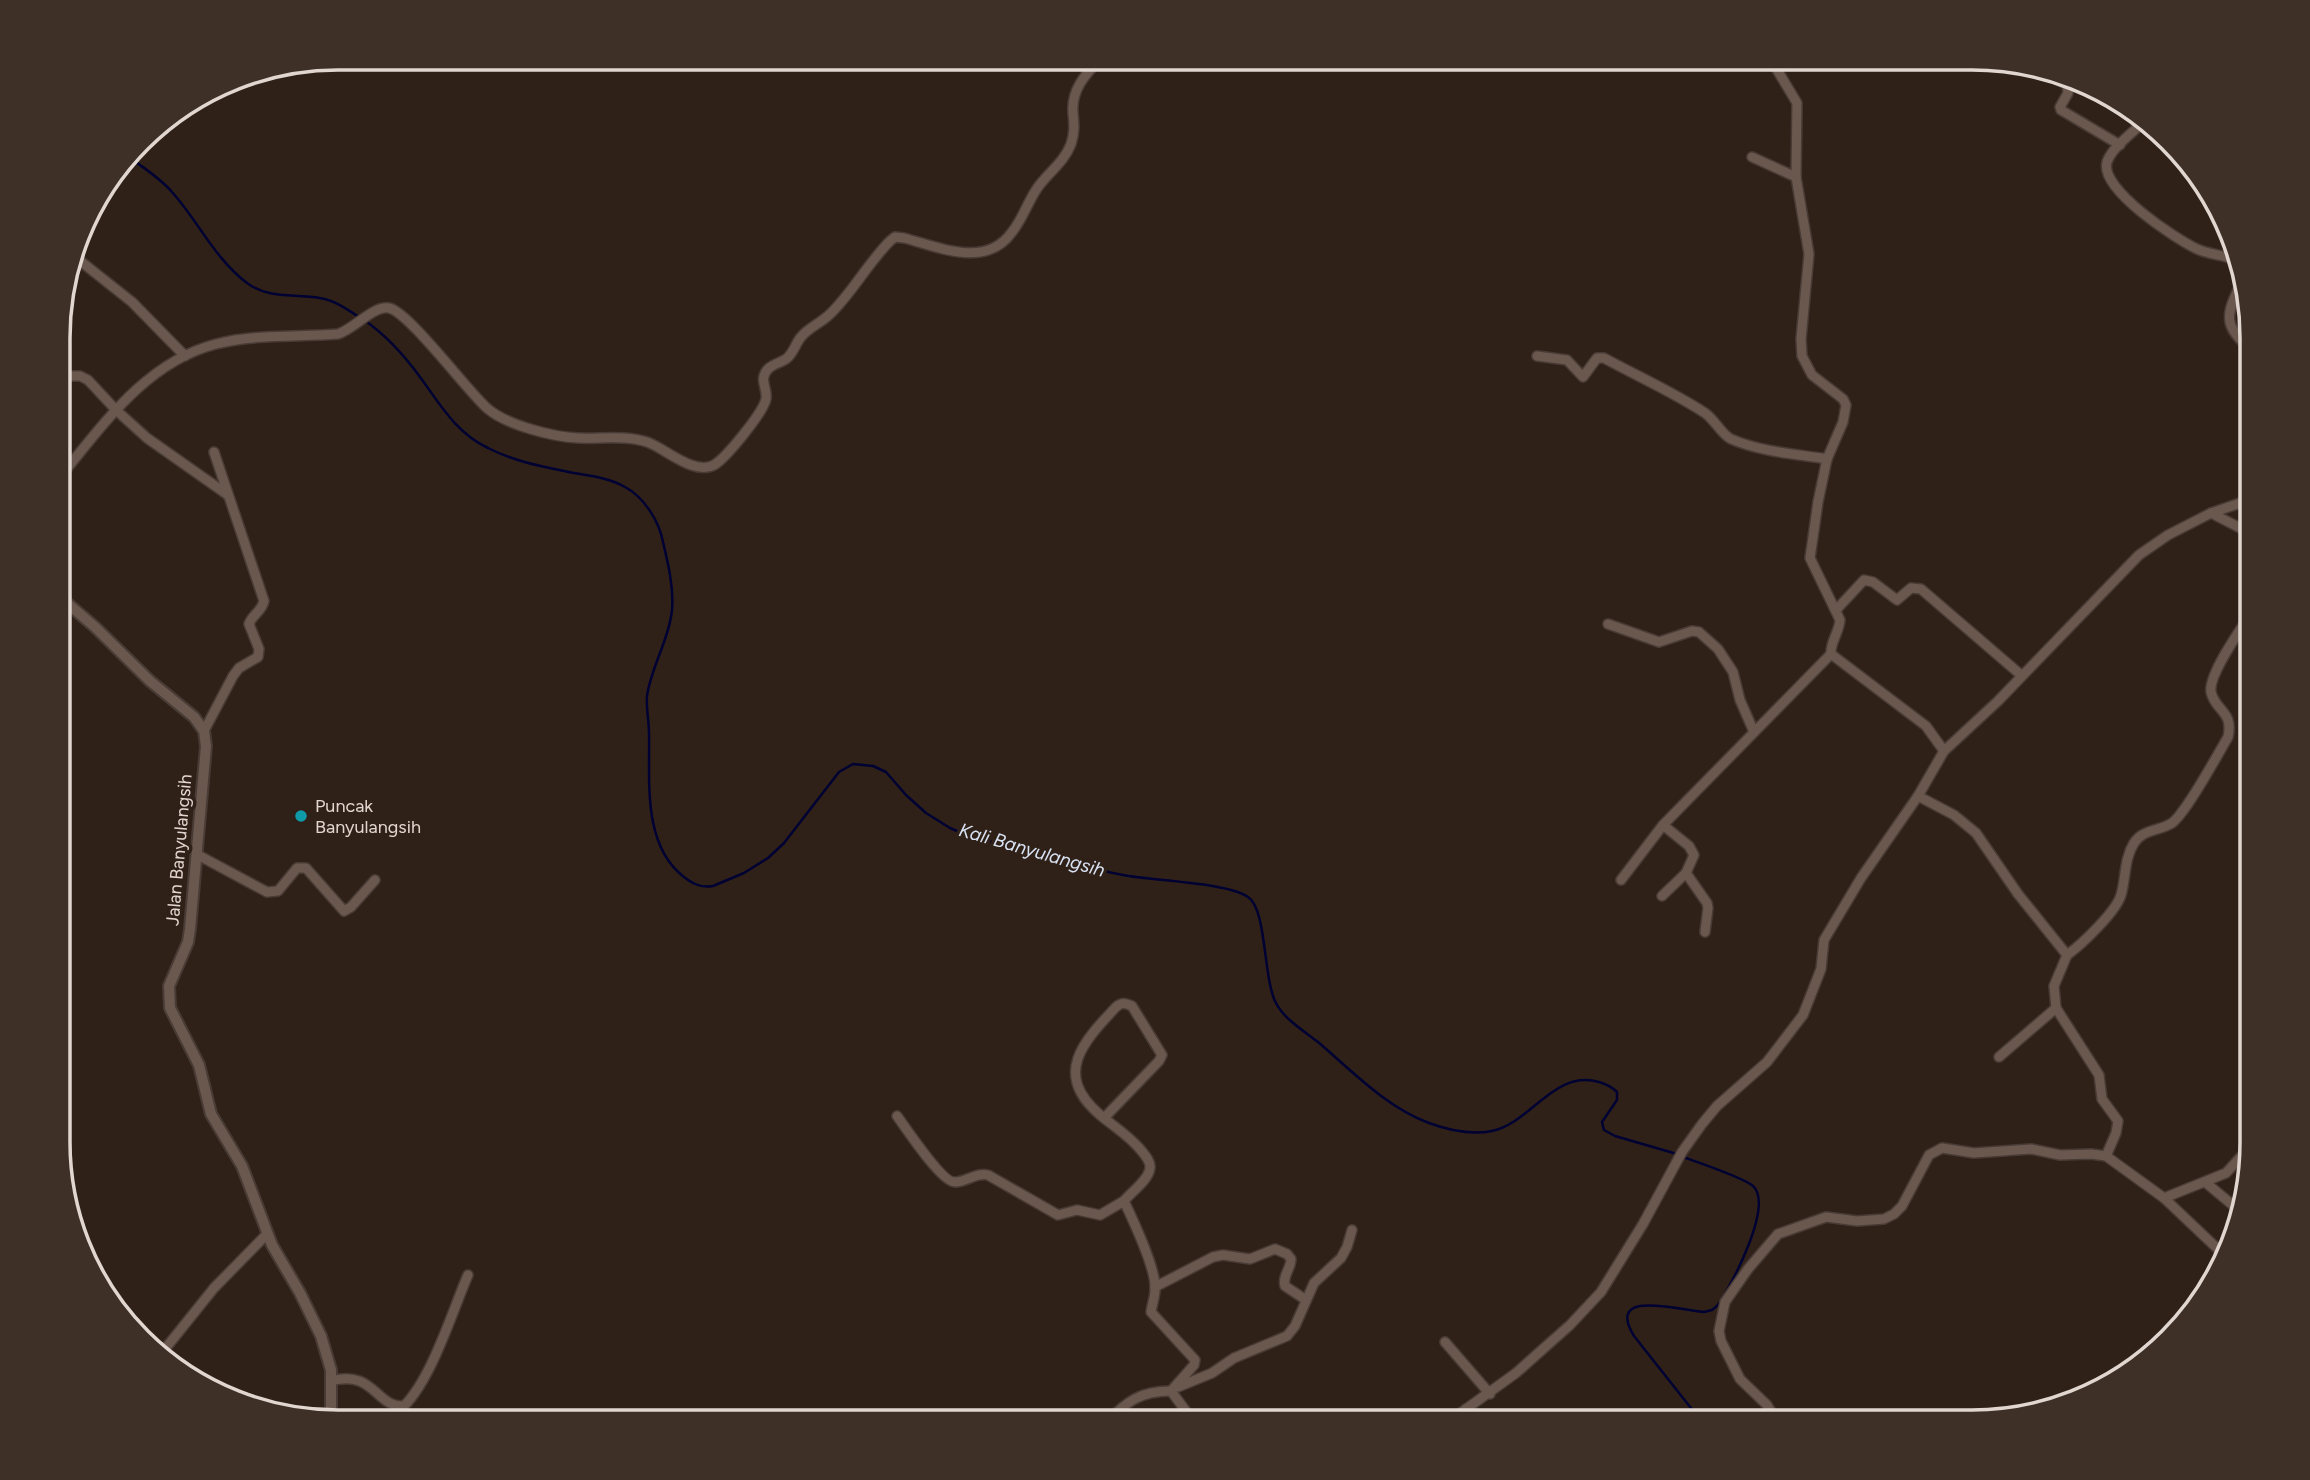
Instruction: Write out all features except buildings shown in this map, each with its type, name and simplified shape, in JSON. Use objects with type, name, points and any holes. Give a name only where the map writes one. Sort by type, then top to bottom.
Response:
[{"type":"street","points":[[70,465],[139,385],[185,356],[216,344],[346,331],[385,307],[395,310],[489,410],[506,420],[574,438],[643,441],[681,461],[701,468],[711,467],[720,461],[758,415],[766,400],[762,381],[769,368],[786,359],[801,336],[831,314],[895,237],[975,254],[999,246],[1012,233],[1038,187],[1060,163],[1070,145],[1076,126],[1073,99],[1077,86],[1091,70]]},
{"type":"street","points":[[1777,70],[1797,103],[1796,177],[1809,254],[1801,339],[1802,356],[1812,375],[1843,398],[1846,405],[1846,414],[1827,459],[1810,558],[1840,621],[1839,630],[1830,646],[1831,654],[1926,726],[1944,751]]},
{"type":"street","points":[[2067,87],[2068,93],[2060,107],[2062,110],[2120,145]]},
{"type":"street","points":[[2138,127],[2108,160],[2106,169],[2119,190],[2142,214],[2193,247],[2228,257]]},
{"type":"street","points":[[1752,157],[1796,177]]},
{"type":"street","points":[[81,262],[132,302],[185,356]]},
{"type":"street","points":[[2236,294],[2228,312],[2230,326],[2240,339]]},
{"type":"street","points":[[1537,356],[1567,360],[1578,375],[1583,377],[1597,358],[1604,358],[1693,406],[1714,420],[1726,436],[1733,440],[1769,450],[1827,459]]},
{"type":"street","points":[[70,376],[83,377],[147,438],[228,495]]},
{"type":"street","points":[[70,606],[150,681],[187,710],[204,731],[233,676],[239,668],[256,659],[259,653],[249,624],[261,609],[263,595],[214,452]]},
{"type":"street","points":[[1466,1409],[1490,1394],[1596,1299],[1624,1258],[1682,1152],[1717,1106],[1776,1052],[1803,1015],[1821,969],[1824,940],[1872,861],[1918,796],[1944,751],[1988,711],[2139,555],[2168,534],[2211,513],[2240,503]]},
{"type":"street","points":[[2211,513],[2240,528]]},
{"type":"street","points":[[1836,610],[1864,580],[1873,582],[1899,600],[1911,588],[1921,589],[2021,675]]},
{"type":"street","points":[[1608,624],[1659,642],[1692,631],[1699,632],[1718,649],[1733,672],[1740,700],[1754,732]]},
{"type":"street","points":[[2106,1156],[2118,1121],[2102,1099],[2099,1075],[2056,1008],[2054,986],[2067,955],[2099,924],[2121,897],[2128,857],[2135,842],[2143,834],[2172,822],[2187,804],[2228,737],[2231,726],[2211,692],[2212,682],[2228,647],[2240,630]]},
{"type":"street","points":[[1621,880],[1663,825],[1831,654]]},
{"type":"street","name":"Jalan Banyulangsih","points":[[204,731],[206,746],[198,855],[188,942],[172,979],[169,1001],[172,1013],[199,1065],[211,1114],[242,1166],[267,1234],[321,1336],[328,1355],[331,1410]]},
{"type":"street","points":[[1918,796],[1954,815],[1976,832],[2018,894],[2067,955]]},
{"type":"street","points":[[1662,896],[1686,873],[1694,852],[1663,825]]},
{"type":"street","points":[[198,855],[267,892],[278,891],[297,868],[304,867],[344,911],[351,907],[375,880]]},
{"type":"street","points":[[1686,873],[1707,903],[1705,932]]},
{"type":"street","points":[[897,1116],[949,1181],[988,1175],[1058,1215],[1077,1210],[1100,1215],[1124,1201],[1150,1170],[1149,1161],[1138,1147],[1104,1118],[1083,1098],[1074,1082],[1075,1067],[1081,1050],[1106,1017],[1120,1003],[1126,1003],[1132,1006],[1161,1055],[1159,1061],[1104,1118]]},
{"type":"street","points":[[1998,1057],[2056,1008]]},
{"type":"street","points":[[1770,1410],[1740,1379],[1721,1341],[1719,1331],[1725,1303],[1748,1269],[1778,1234],[1826,1217],[1857,1221],[1884,1219],[1894,1214],[1902,1206],[1929,1155],[1942,1148],[1974,1153],[2031,1149],[2060,1155],[2106,1156],[2164,1199],[2218,1249]]},
{"type":"street","points":[[2164,1199],[2226,1173],[2239,1159]]},
{"type":"street","points":[[2205,1182],[2232,1205]]},
{"type":"street","points":[[1124,1201],[1135,1224],[1156,1287],[1152,1313],[1195,1360],[1194,1365],[1173,1389]]},
{"type":"street","points":[[1119,1410],[1126,1403],[1146,1394],[1173,1389],[1212,1373],[1234,1359],[1287,1336],[1295,1326],[1314,1283],[1341,1258],[1352,1230]]},
{"type":"street","points":[[167,1348],[214,1288],[267,1234]]},
{"type":"street","points":[[1156,1287],[1213,1257],[1223,1255],[1250,1259],[1275,1249],[1287,1254],[1290,1259],[1290,1268],[1284,1279],[1285,1286],[1306,1300]]},
{"type":"street","points":[[331,1381],[345,1377],[354,1378],[364,1382],[391,1403],[404,1406],[421,1384],[468,1275]]},
{"type":"street","points":[[1446,1342],[1490,1394]]},
{"type":"street","points":[[1173,1389],[1186,1410]]},
{"type":"waterway","name":"Kali Banyulangsih","points":[[136,162],[167,187],[225,263],[247,283],[273,294],[325,299],[359,317]]},
{"type":"waterway","name":"Kali Banyulangsih","points":[[364,320],[394,346],[449,417],[477,442],[519,460],[619,484],[632,491],[654,518],[667,558],[672,610],[647,696],[651,811],[661,848],[670,864],[691,882],[701,886],[713,886],[744,873],[768,858],[784,843],[839,772],[853,764],[873,766],[886,772],[926,813],[964,834],[1103,871],[1224,888],[1248,897],[1259,915],[1272,992],[1280,1009],[1370,1087],[1413,1116],[1452,1130],[1492,1131],[1519,1118],[1569,1083],[1583,1080],[1599,1082],[1617,1092],[1617,1100],[1602,1122],[1604,1130],[1615,1136],[1677,1154]]},
{"type":"waterway","name":"Kali Banyulangsih","points":[[1683,1157],[1748,1183],[1753,1186],[1758,1196],[1755,1227],[1748,1246],[1717,1306],[1704,1312],[1650,1305],[1629,1311],[1628,1321],[1634,1336],[1693,1410]]},
{"type":"place","name":"Puncak Banyulangsih","points":[[301,816]]}]
